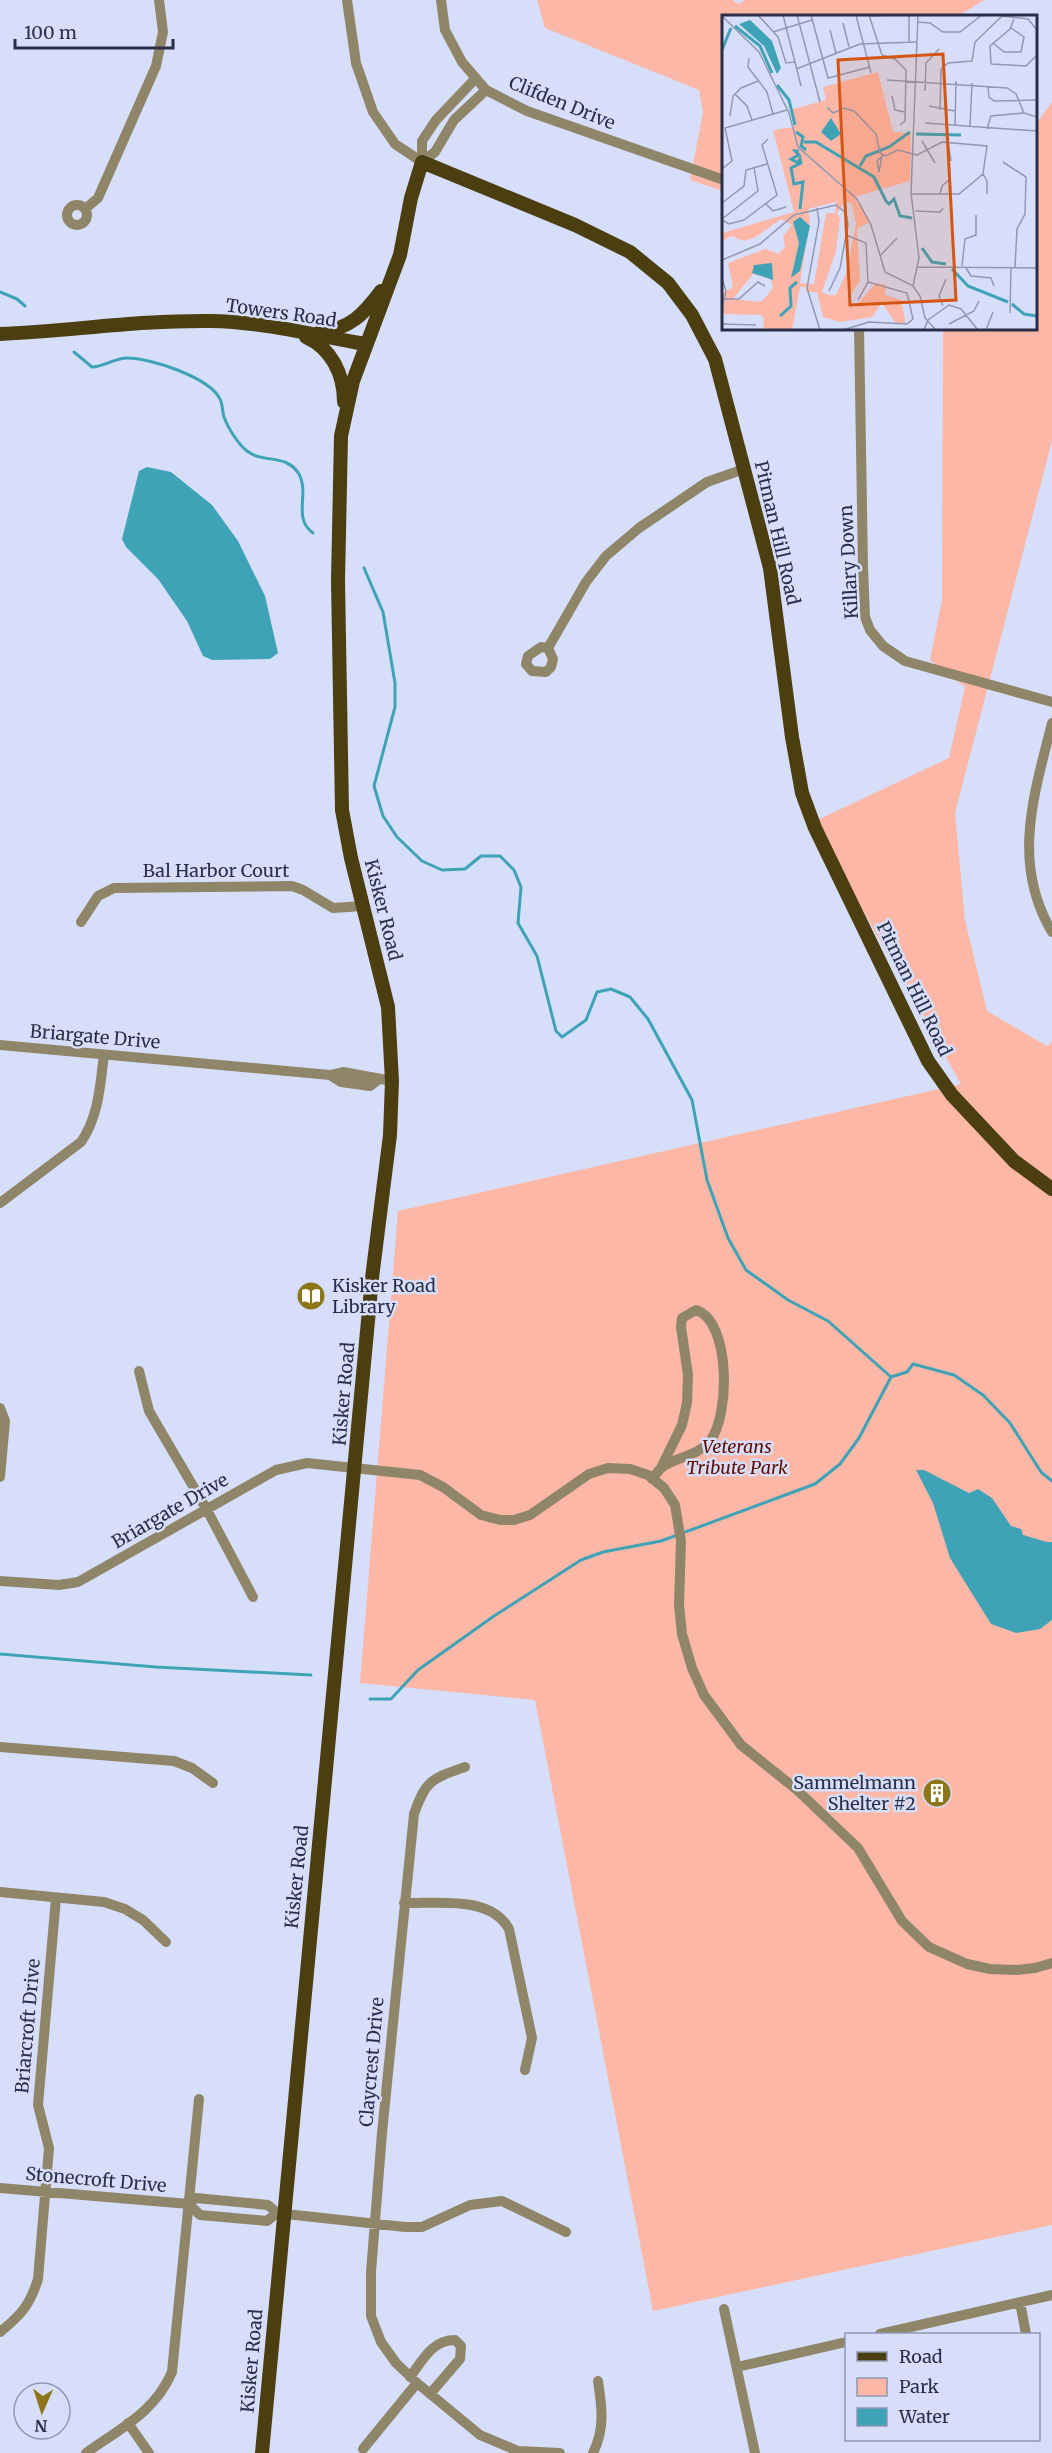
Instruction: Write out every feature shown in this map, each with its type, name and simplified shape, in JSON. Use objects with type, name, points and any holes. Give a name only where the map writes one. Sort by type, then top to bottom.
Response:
[{"type":"main road","points":[[366,344],[395,269],[422,162]]},
{"type":"main road","name":"Pitman Hill Road","points":[[422,162],[576,225],[630,252],[668,283],[692,315],[715,358],[770,568],[792,737],[802,793],[815,828],[928,1061],[952,1095],[1006,1154],[1052,1189]]},
{"type":"main road","points":[[308,334],[342,328],[359,318],[395,269]]},
{"type":"main road","name":"Towers Road","points":[[0,334],[167,321],[213,321],[258,324],[366,344]]},
{"type":"main road","points":[[284,329],[316,342],[328,353],[343,385],[344,416]]},
{"type":"main road","name":"Kisker Road","points":[[262,2453],[280,2213],[356,1469],[372,1278],[390,1135],[385,1081],[388,1007],[342,810],[338,581],[341,436],[344,416],[366,344]]},
{"type":"street","points":[[85,209],[98,198],[156,66],[163,32],[159,0]]},
{"type":"street","name":"Pitman Hill Road","points":[[347,0],[356,63],[373,112],[395,144],[422,162]]},
{"type":"street","name":"Clifden Drive","points":[[441,0],[445,30],[462,62],[486,90],[527,111],[722,180]]},
{"type":"street","points":[[422,162],[422,141],[436,120],[475,79]]},
{"type":"street","points":[[422,162],[435,152],[448,128],[486,90]]},
{"type":"street","points":[[436,120],[448,128]]},
{"type":"street","name":"Killary Down","points":[[859,330],[863,567],[865,616],[870,630],[883,646],[905,661],[1052,702]]},
{"type":"street","points":[[548,648],[586,582],[606,556],[639,528],[706,482],[744,469]]},
{"type":"street","points":[[1052,723],[1031,807],[1028,852],[1036,897],[1052,932]]},
{"type":"street","name":"Bal Harbor Court","points":[[81,922],[98,896],[114,888],[292,886],[333,908],[363,906]]},
{"type":"street","name":"Briargate Drive","points":[[0,1045],[330,1075],[341,1082],[370,1086],[385,1081]]},
{"type":"street","points":[[0,1203],[60,1160],[84,1137],[96,1111],[104,1054]]},
{"type":"street","points":[[661,1468],[703,1447],[710,1441],[722,1404],[725,1381],[717,1339],[709,1319],[696,1310],[682,1318],[681,1328],[688,1375],[685,1414],[661,1468],[652,1479],[671,1496],[675,1505],[679,1536],[679,1605],[682,1634],[692,1668],[704,1695],[741,1745],[796,1789],[858,1848],[902,1921],[929,1947],[957,1960],[990,1969],[1016,1970],[1052,1963]]},
{"type":"street","points":[[139,1371],[149,1410],[207,1510],[253,1597]]},
{"type":"street","points":[[0,1408],[5,1421],[0,1477]]},
{"type":"street","name":"Briargate Drive","points":[[0,1581],[59,1585],[78,1582],[276,1470],[307,1463],[420,1475],[442,1487],[480,1515],[500,1520],[514,1520],[530,1515],[589,1474],[608,1468],[630,1469],[648,1475],[652,1479]]},
{"type":"street","points":[[0,1747],[174,1761],[192,1768],[213,1783]]},
{"type":"street","name":"Claycrest Drive","points":[[465,1767],[440,1776],[423,1790],[414,1814],[382,2133],[371,2272],[371,2316],[381,2342],[396,2363],[429,2394],[480,2435],[518,2451],[560,2453]]},
{"type":"street","points":[[0,1892],[104,1902],[125,1909],[143,1920],[166,1942]]},
{"type":"street","name":"Briarcroft Drive","points":[[0,2332],[20,2315],[32,2298],[38,2279],[49,2148],[38,2105],[56,1898]]},
{"type":"street","points":[[404,1903],[478,1906],[504,1920],[509,1929],[531,2038],[525,2070]]},
{"type":"street","points":[[86,2453],[148,2409],[164,2391],[172,2372],[199,2098]]},
{"type":"street","name":"Stonecroft Drive","points":[[0,2188],[189,2204],[200,2215],[267,2222],[280,2213],[268,2205],[196,2198],[189,2204]]},
{"type":"street","points":[[280,2213],[422,2227],[470,2205],[502,2201],[566,2232]]},
{"type":"street","points":[[884,2333],[1052,2295]]},
{"type":"street","points":[[1020,2302],[1026,2333]]},
{"type":"street","points":[[724,2309],[755,2453]]},
{"type":"street","points":[[363,2449],[413,2380],[436,2343],[455,2340],[461,2346],[460,2359],[429,2394]]},
{"type":"street","points":[[737,2367],[845,2342]]},
{"type":"street","points":[[593,2453],[600,2439],[602,2424],[598,2381]]},
{"type":"street","points":[[128,2422],[149,2453]]},
{"type":"green space","points":[[537,0],[733,0],[738,4],[745,0],[984,0],[960,15],[722,15],[722,191],[690,180],[703,112],[699,90],[545,28]]},
{"type":"green space","name":"Veterans Tribute Park","points":[[1052,102],[1052,441],[955,813],[965,920],[987,1011],[1047,1046],[1052,1042],[1052,2225],[653,2311],[535,1700],[360,1683],[398,1211],[961,1084],[813,822],[949,758],[965,687],[930,660],[942,600],[943,330],[1037,330],[1037,123]]},
{"type":"water","points":[[147,467],[171,472],[212,505],[238,541],[265,596],[278,653],[270,659],[212,660],[203,656],[187,621],[158,579],[126,547],[122,539],[139,471]]},
{"type":"water","points":[[916,1470],[924,1470],[969,1493],[978,1489],[992,1498],[1011,1526],[1021,1529],[1023,1535],[1052,1542],[1052,1620],[1040,1629],[1016,1633],[991,1624],[950,1558],[933,1503]]},
{"type":"waterway","points":[[0,292],[17,299],[25,306]]},
{"type":"waterway","points":[[74,352],[92,367],[122,358],[137,359],[178,370],[204,383],[220,399],[226,421],[234,436],[247,451],[260,457],[288,463],[299,474],[303,489],[302,513],[307,527],[313,533]]},
{"type":"waterway","points":[[364,568],[383,612],[395,683],[395,707],[374,786],[383,816],[397,837],[422,861],[442,870],[465,869],[481,856],[500,856],[514,870],[521,887],[518,923],[537,956],[556,1031],[562,1037],[586,1020],[597,992],[611,989],[630,997],[648,1019],[692,1100],[707,1180],[728,1238],[746,1270],[788,1300],[828,1321],[891,1377]]},
{"type":"waterway","points":[[370,1699],[391,1699],[418,1670],[494,1616],[581,1560],[603,1552],[661,1541],[815,1484],[840,1464],[859,1438],[891,1377],[907,1372],[913,1364],[954,1375],[983,1395],[1010,1423],[1041,1472],[1052,1481]]},
{"type":"waterway","points":[[0,1654],[156,1667],[311,1675]]},
{"type":"place","name":"Kisker Road Library","points":[[311,1296]]},
{"type":"place","name":"Sammelmann Shelter #2","points":[[937,1793]]}]
